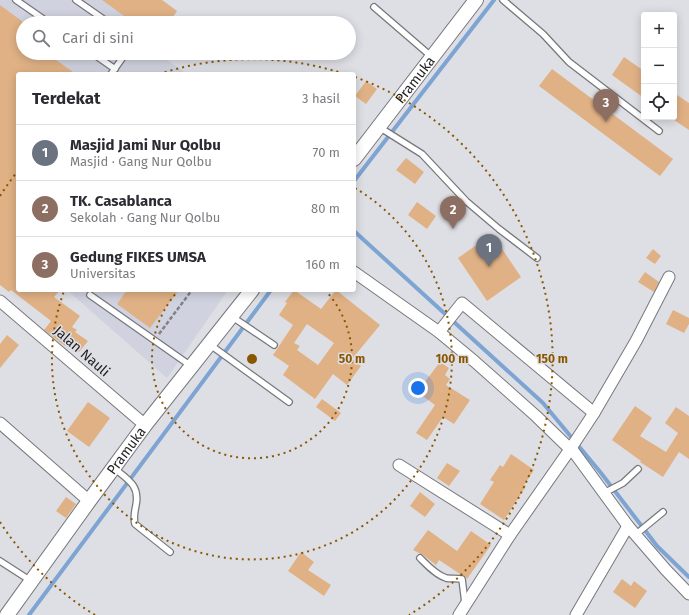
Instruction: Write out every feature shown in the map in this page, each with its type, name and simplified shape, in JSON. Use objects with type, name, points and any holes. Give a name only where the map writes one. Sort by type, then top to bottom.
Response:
[{"type":"street","name":"Pramuka","points":[[356,157],[382,129],[432,57],[476,0]]},
{"type":"street","points":[[356,273],[439,332],[507,389],[569,448],[573,446]]},
{"type":"street","points":[[459,615],[510,535],[594,414],[636,341],[669,277]]},
{"type":"street","name":"Pramuka","points":[[7,615],[145,425],[250,292]]},
{"type":"street","name":"Jalan Nauli","points":[[0,300],[145,425]]},
{"type":"street","points":[[439,332],[462,303],[594,414]]},
{"type":"street","points":[[0,423],[89,501]]},
{"type":"street","points":[[573,446],[604,494],[632,530],[689,594]]},
{"type":"street","points":[[399,465],[510,535]]},
{"type":"street","points":[[581,612],[632,530]]},
{"type":"lane","points":[[16,0],[39,16]]},
{"type":"lane","points":[[76,0],[98,16]]},
{"type":"lane","points":[[503,0],[543,34],[568,62],[659,131]]},
{"type":"lane","points":[[374,7],[432,57]]},
{"type":"lane","points":[[100,60],[113,71],[121,60]]},
{"type":"lane","points":[[382,129],[422,154],[498,229],[537,258]]},
{"type":"lane","points":[[90,295],[191,367]]},
{"type":"lane","points":[[231,316],[274,345]]},
{"type":"lane","points":[[209,344],[289,402]]},
{"type":"lane","points":[[113,468],[128,480],[137,491],[138,497],[134,516],[135,524],[170,552]]},
{"type":"lane","points":[[604,494],[623,483],[638,468]]},
{"type":"lane","points":[[632,530],[663,512]]},
{"type":"lane","points":[[420,558],[438,574],[447,578],[453,577],[462,579],[465,605]]},
{"type":"lane","points":[[0,561],[31,581]]},
{"type":"path","points":[[154,340],[190,292]]},
{"type":"shaded area","points":[[0,0],[162,0],[177,11],[174,16],[16,16],[16,60],[167,60],[184,72],[16,72],[16,92],[0,232]]},
{"type":"shaded area","points":[[69,292],[227,292],[167,378]]},
{"type":"building","points":[[102,0],[162,0],[177,11],[173,16],[124,16]]},
{"type":"building","points":[[0,5],[16,17],[16,60],[56,60],[73,72],[16,72],[16,292],[58,292],[54,297],[80,316],[72,327],[77,330],[75,332],[88,341],[79,352],[67,343],[65,346],[44,330],[51,321],[11,290],[9,292],[0,285]]},
{"type":"building","points":[[624,57],[641,69],[641,96],[612,75]]},
{"type":"building","points":[[552,69],[673,159],[660,176],[539,86]]},
{"type":"building","points":[[366,81],[377,89],[366,104],[356,97]]},
{"type":"building","points":[[677,95],[689,103],[689,130],[674,120],[677,120]]},
{"type":"building","points":[[406,158],[424,172],[415,184],[396,170]]},
{"type":"building","points":[[417,202],[436,216],[427,229],[408,215]]},
{"type":"building","points":[[492,234],[521,277],[487,301],[458,258]]},
{"type":"building","points":[[653,249],[661,256],[655,264],[646,258]]},
{"type":"building","points":[[645,272],[659,282],[654,292],[638,282]]},
{"type":"building","points":[[126,292],[177,292],[150,328],[117,304]]},
{"type":"building","points":[[292,292],[297,292],[321,309],[334,292],[339,292],[380,325],[352,359],[361,366],[347,385],[333,374],[315,399],[283,375],[289,366],[273,355],[293,325],[279,315],[287,303],[285,302]],"holes":[[[307,324],[334,343],[318,365],[297,350],[300,346],[294,343]]]},
{"type":"building","points":[[673,310],[689,318],[689,324],[684,333],[666,324]]},
{"type":"building","points":[[7,335],[19,345],[0,368],[0,344]]},
{"type":"building","points":[[440,362],[449,368],[445,375],[450,379],[446,385],[470,400],[454,424],[443,417],[427,440],[416,433],[435,405],[420,394],[426,385],[424,383]]},
{"type":"building","points":[[322,399],[341,413],[335,421],[316,407]]},
{"type":"building","points":[[88,402],[110,418],[89,447],[67,431]]},
{"type":"building","points":[[635,406],[652,418],[640,436],[666,452],[678,433],[665,423],[676,407],[689,416],[689,459],[679,452],[663,477],[640,462],[641,461],[612,440]]},
{"type":"building","points":[[511,454],[534,470],[524,485],[526,486],[504,520],[480,504],[494,482],[490,480],[500,465],[503,467]]},
{"type":"building","points":[[447,463],[460,471],[449,486],[437,478]]},
{"type":"building","points":[[420,492],[435,504],[425,517],[410,506]]},
{"type":"building","points":[[66,497],[76,504],[66,518],[56,511]]},
{"type":"building","points":[[428,530],[457,551],[471,531],[491,545],[467,579],[465,576],[439,560],[436,565],[423,555],[413,550]]},
{"type":"building","points":[[301,552],[314,562],[308,570],[331,585],[324,596],[288,571]]},
{"type":"building","points":[[622,579],[631,586],[634,581],[647,591],[635,608],[613,592]]},
{"type":"waterway","points":[[356,178],[494,0]]},
{"type":"waterway","points":[[356,233],[543,403],[601,473],[657,546],[689,577]]},
{"type":"waterway","points":[[29,615],[270,292]]},
{"type":"place","name":"Gedung FIKES UMSA","points":[[606,122]]},
{"type":"place","name":"TK. Casablanca","points":[[453,229]]},
{"type":"place","name":"Masjid Jami Nur Qolbu","points":[[489,267]]}]
